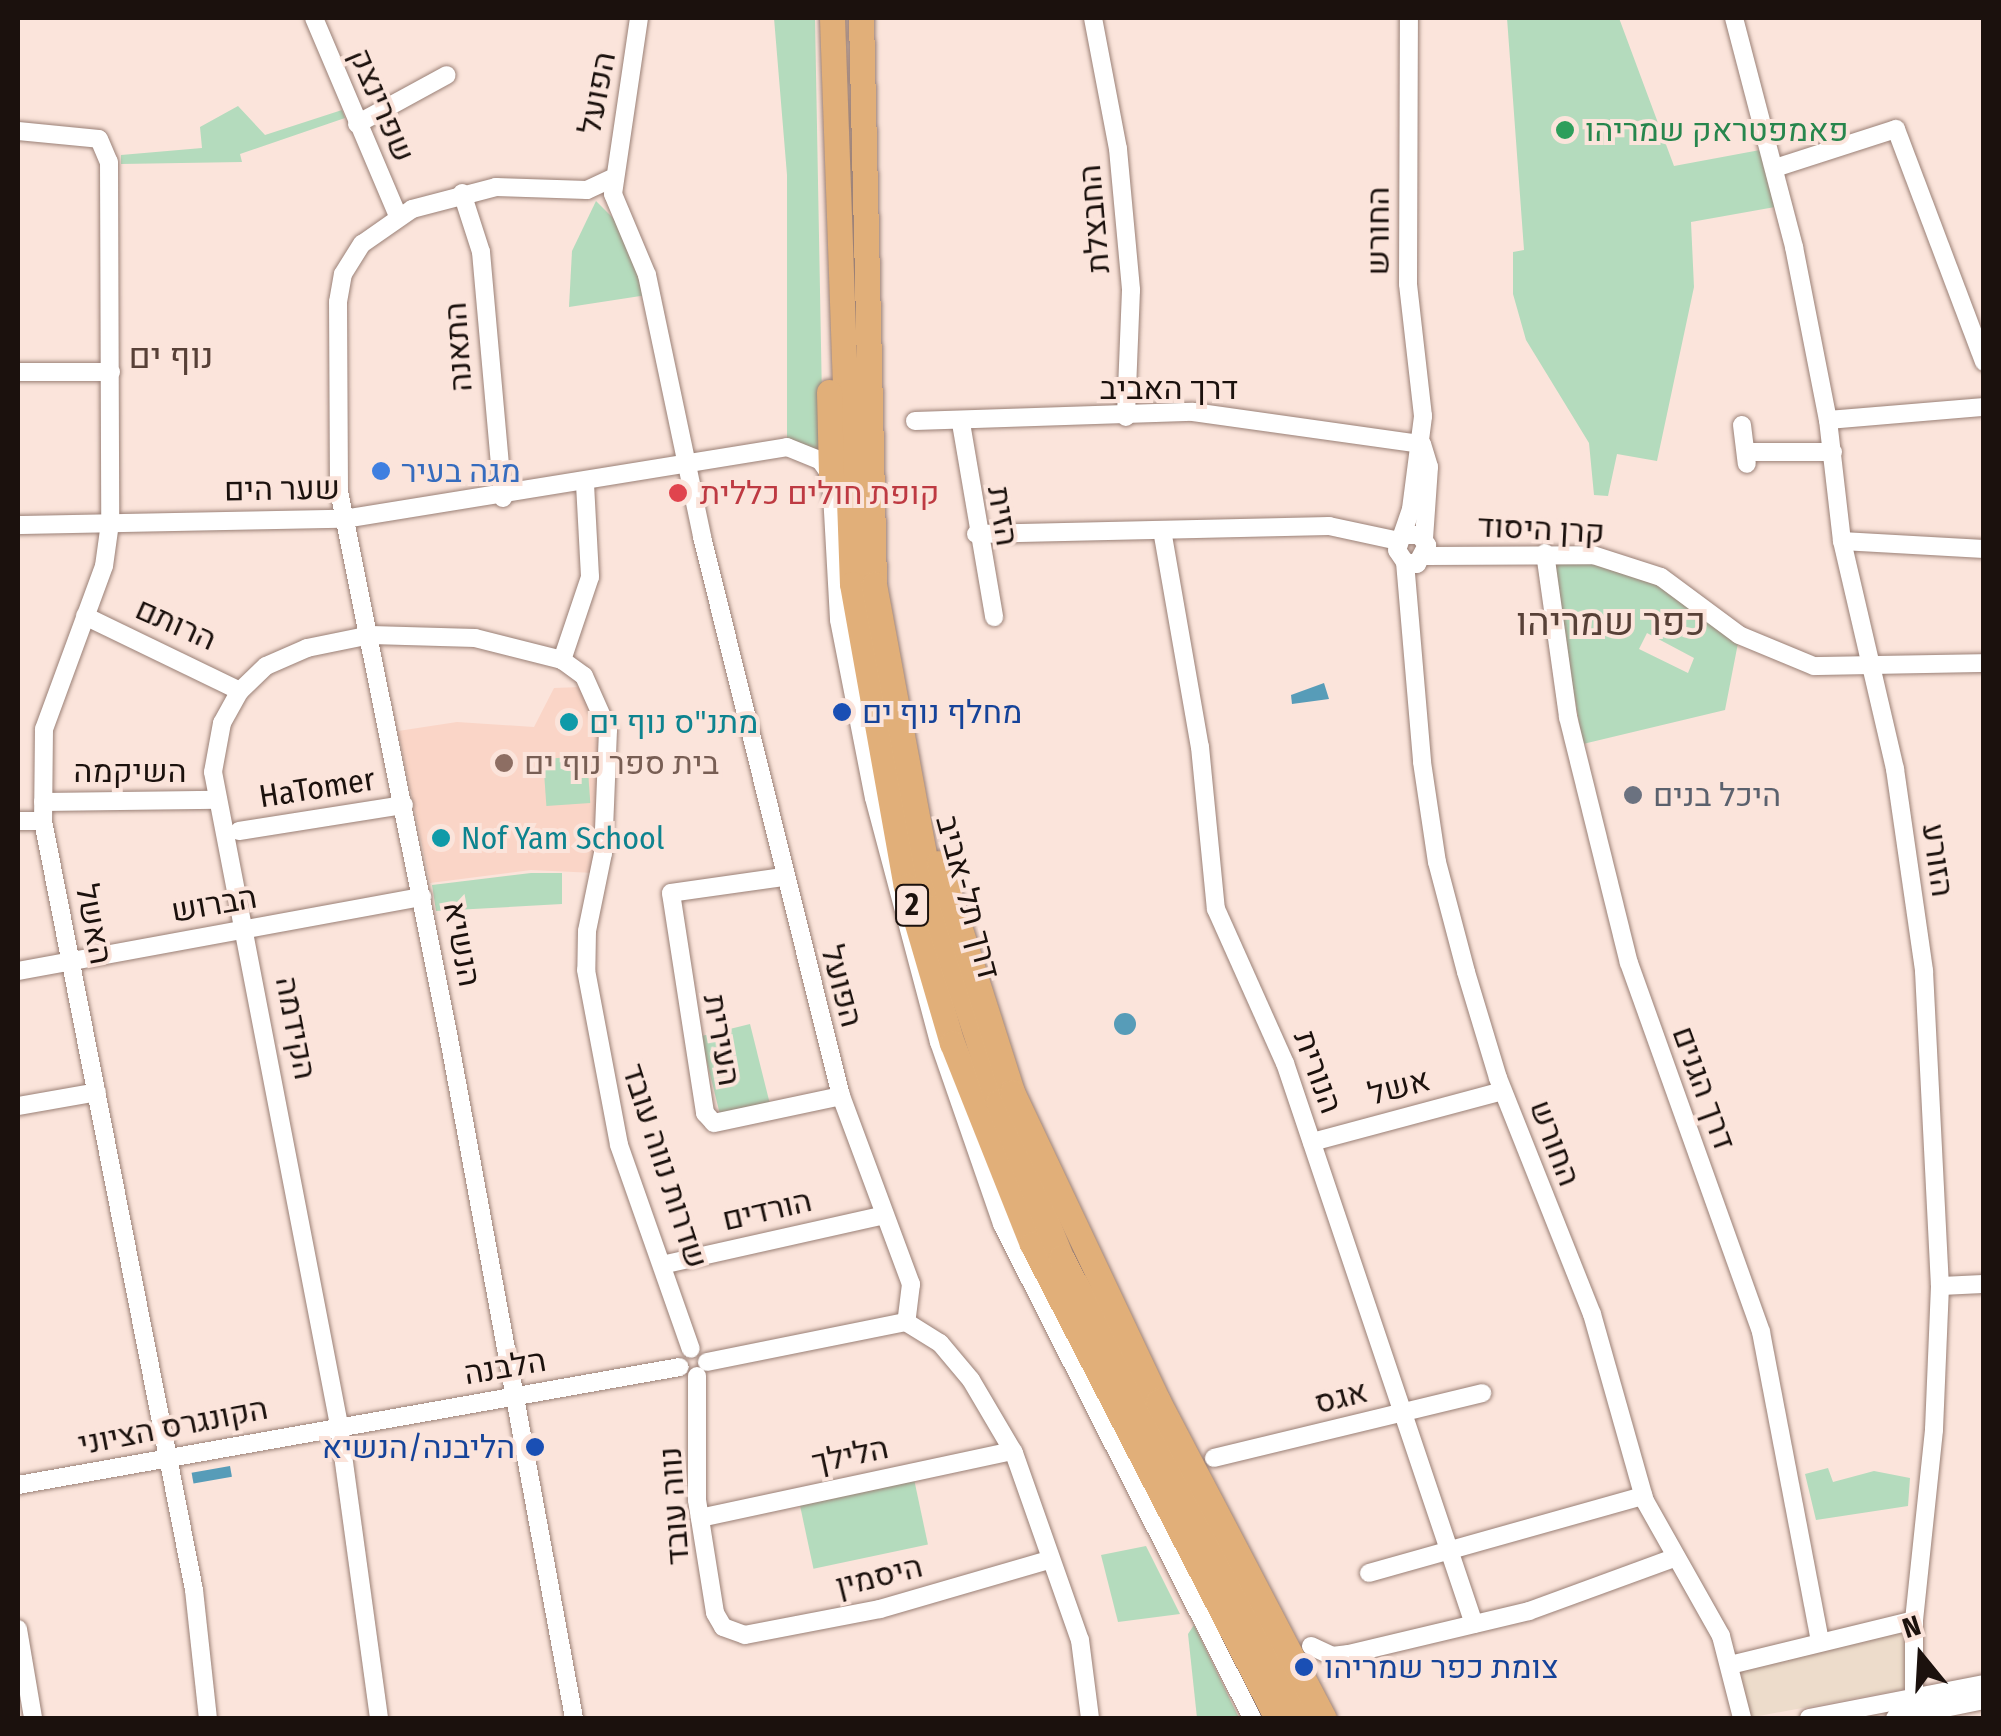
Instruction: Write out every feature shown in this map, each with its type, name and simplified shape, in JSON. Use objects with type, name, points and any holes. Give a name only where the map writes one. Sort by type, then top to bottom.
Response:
[{"type":"highway","points":[[820,18],[831,476]]},
{"type":"highway","name":"דרך תל-אביב","points":[[832,18],[852,584],[906,886],[952,1043],[1032,1244],[1276,1718]]},
{"type":"highway","name":"דרך תל-אביב","points":[[860,18],[874,584],[934,907],[1030,1184],[1061,1258],[1302,1718]]},
{"type":"highway","points":[[896,713],[1012,1092],[1158,1401],[1324,1718]]},
{"type":"street","name":"שפרינצק","points":[[314,18],[398,216]]},
{"type":"street","name":"הפועל","points":[[639,18],[611,179],[622,220],[647,275],[685,466],[783,878],[840,1096],[881,1216],[910,1284],[906,1322]]},
{"type":"street","name":"החבצלת","points":[[1093,18],[1118,149],[1131,290],[1126,417]]},
{"type":"street","name":"החורש","points":[[1409,18],[1408,286],[1422,444],[1414,542],[1404,562],[1437,862],[1502,1090],[1592,1314],[1644,1496],[1730,1665],[1742,1718]]},
{"type":"street","name":"הזורע","points":[[1734,18],[1775,168],[1828,420],[1842,540],[1869,668],[1896,768],[1924,972],[1940,1286],[1934,1430],[1914,1620],[1914,1697]]},
{"type":"street","points":[[358,124],[447,76]]},
{"type":"street","points":[[1775,168],[1896,129],[1984,362]]},
{"type":"street","name":"האשל","points":[[18,131],[80,134],[104,142],[111,372],[110,523],[104,566],[44,729],[43,812],[194,1590],[208,1718]]},
{"type":"street","name":"הפועל","points":[[611,179],[588,190],[622,220]]},
{"type":"street","name":"הנשיא","points":[[574,1718],[422,897],[371,635],[344,519],[338,302],[344,274],[362,244],[398,216],[496,187],[588,190]]},
{"type":"street","name":"התאנה","points":[[462,194],[481,252],[504,498]]},
{"type":"street","points":[[18,372],[111,372]]},
{"type":"street","points":[[1828,420],[1984,407]]},
{"type":"street","name":"דרך האביב","points":[[915,421],[1242,415],[1422,444]]},
{"type":"street","name":"הזית","points":[[960,423],[976,534],[994,617]]},
{"type":"street","points":[[1742,425],[1747,458],[1833,452]]},
{"type":"street","name":"שער הים","points":[[18,525],[344,519],[504,498],[788,447],[806,451],[831,476]]},
{"type":"street","points":[[831,476],[839,620],[902,921],[939,1042],[1002,1224],[1252,1718]]},
{"type":"street","points":[[562,660],[590,577],[585,484]]},
{"type":"street","name":"קרן היסוד","points":[[976,534],[1328,526],[1414,542],[1593,555],[1662,577],[1773,654],[1814,666],[1984,663]]},
{"type":"street","name":"הנורית","points":[[1162,530],[1200,746],[1212,895],[1312,1142],[1474,1624]]},
{"type":"street","points":[[1842,540],[1984,549]]},
{"type":"street","name":"דרך הגנים","points":[[1545,553],[1568,717],[1629,964],[1760,1332],[1820,1641]]},
{"type":"street","name":"הרותם","points":[[85,616],[240,690]]},
{"type":"street","name":"הקידמה","points":[[379,1718],[340,1425],[213,772],[222,723],[240,690],[266,666],[307,648],[371,635],[475,638],[562,660]]},
{"type":"street","name":"שדרות נווה עובד","points":[[562,660],[584,676],[608,730],[604,853],[587,931],[586,970],[597,1054],[619,1145],[666,1264],[695,1369]]},
{"type":"street","name":"השיקמה","points":[[18,821],[43,812],[218,800]]},
{"type":"street","name":"HaTomer","points":[[239,830],[404,805]]},
{"type":"street","name":"העירית","points":[[783,878],[671,894],[707,1118],[775,1114],[840,1096]]},
{"type":"street","name":"הברוש","points":[[18,971],[422,897]]},
{"type":"street","name":"אשל","points":[[1312,1142],[1502,1090]]},
{"type":"street","points":[[18,1106],[97,1092]]},
{"type":"street","name":"הורדים","points":[[666,1264],[881,1216]]},
{"type":"street","points":[[1940,1286],[1984,1284]]},
{"type":"street","points":[[906,1322],[940,1343],[971,1380],[1012,1451],[1048,1560],[1080,1640],[1090,1718]]},
{"type":"street","name":"הלבנה","points":[[340,1425],[695,1369],[906,1322]]},
{"type":"street","name":"נווה עובד","points":[[695,1369],[700,1518],[715,1613],[723,1628]]},
{"type":"street","name":"אגס","points":[[1214,1458],[1482,1393]]},
{"type":"street","name":"הקונגרס הציוני","points":[[18,1485],[340,1425]]},
{"type":"street","name":"הלילך","points":[[700,1518],[1012,1451]]},
{"type":"street","points":[[1369,1574],[1644,1496]]},
{"type":"street","points":[[1311,1646],[1332,1656],[1349,1654],[1474,1624],[1544,1606],[1674,1558]]},
{"type":"street","name":"היסמין","points":[[723,1628],[745,1636],[880,1609],[1048,1560]]},
{"type":"street","points":[[1730,1665],[1914,1620]]},
{"type":"street","points":[[18,1629],[34,1718]]},
{"type":"street","points":[[1809,1718],[1984,1684]]},
{"type":"street","points":[[1895,1718],[1914,1697]]},
{"type":"street","points":[[1895,1718],[1984,1700]]},
{"type":"shaded area","name":"בית ספר נוף ים","points":[[581,687],[604,731],[595,873],[531,870],[430,883],[398,731],[457,722],[534,727],[554,688]]},
{"type":"shaded area","points":[[1909,1624],[1910,1688],[1748,1718],[1735,1667]]},
{"type":"green space","points":[[774,18],[815,18],[823,454],[787,442],[787,175]]},
{"type":"green space","points":[[1507,18],[1619,18],[1674,166],[1760,150],[1775,207],[1691,222],[1694,287],[1657,461],[1617,454],[1608,496],[1594,495],[1589,443],[1526,340],[1513,294],[1513,252],[1524,250]]},
{"type":"green space","points":[[238,106],[265,135],[342,110],[345,118],[240,154],[242,162],[121,164],[121,155],[202,148],[200,127]]},
{"type":"green space","points":[[596,201],[615,220],[647,295],[569,307],[572,251]]},
{"type":"green space","points":[[1550,558],[1594,560],[1660,581],[1738,643],[1725,710],[1583,744]],"holes":[[[1647,633],[1694,658],[1688,673],[1639,649]]]},
{"type":"green space","points":[[587,756],[590,803],[546,806],[543,759]]},
{"type":"green space","points":[[562,873],[562,904],[436,911],[432,885]]},
{"type":"green space","points":[[750,1024],[770,1106],[721,1118],[701,1036]]},
{"type":"green space","points":[[1828,1468],[1833,1482],[1874,1471],[1910,1478],[1908,1506],[1816,1520],[1805,1474]]},
{"type":"green space","points":[[914,1479],[928,1545],[813,1569],[800,1503]]},
{"type":"green space","points":[[1146,1546],[1180,1614],[1118,1622],[1101,1555]]},
{"type":"green space","points":[[1194,1625],[1239,1718],[1197,1718],[1188,1634]]},
{"type":"water","points":[[1324,683],[1329,699],[1292,704],[1291,695]]},
{"type":"water","points":[[1125,1013],[1133,1016],[1133,1032],[1125,1035],[1117,1032],[1114,1024],[1117,1016]]},
{"type":"water","points":[[230,1466],[232,1477],[194,1484],[192,1473]]},
{"type":"place","name":"פאמפטראק שמריהו","points":[[1565,130]]},
{"type":"place","name":"מגה בעיר","points":[[381,471]]},
{"type":"place","name":"קופת חולים כללית","points":[[678,493]]},
{"type":"place","name":"מחלף נוף ים","points":[[842,712]]},
{"type":"place","name":"מתנ\"ס נוף ים","points":[[569,722]]},
{"type":"place","name":"בית ספר נוף ים","points":[[504,763]]},
{"type":"place","name":"היכל בנים","points":[[1633,795]]},
{"type":"place","name":"Nof Yam School","points":[[441,838]]},
{"type":"place","name":"הליבנה/הנשיא","points":[[535,1447]]},
{"type":"place","name":"צומת כפר שמריהו","points":[[1304,1667]]},
{"type":"district","name":"נוף ים","points":[[171,356]]},
{"type":"district","name":"כפר שמריהו","points":[[1611,623]]}]
